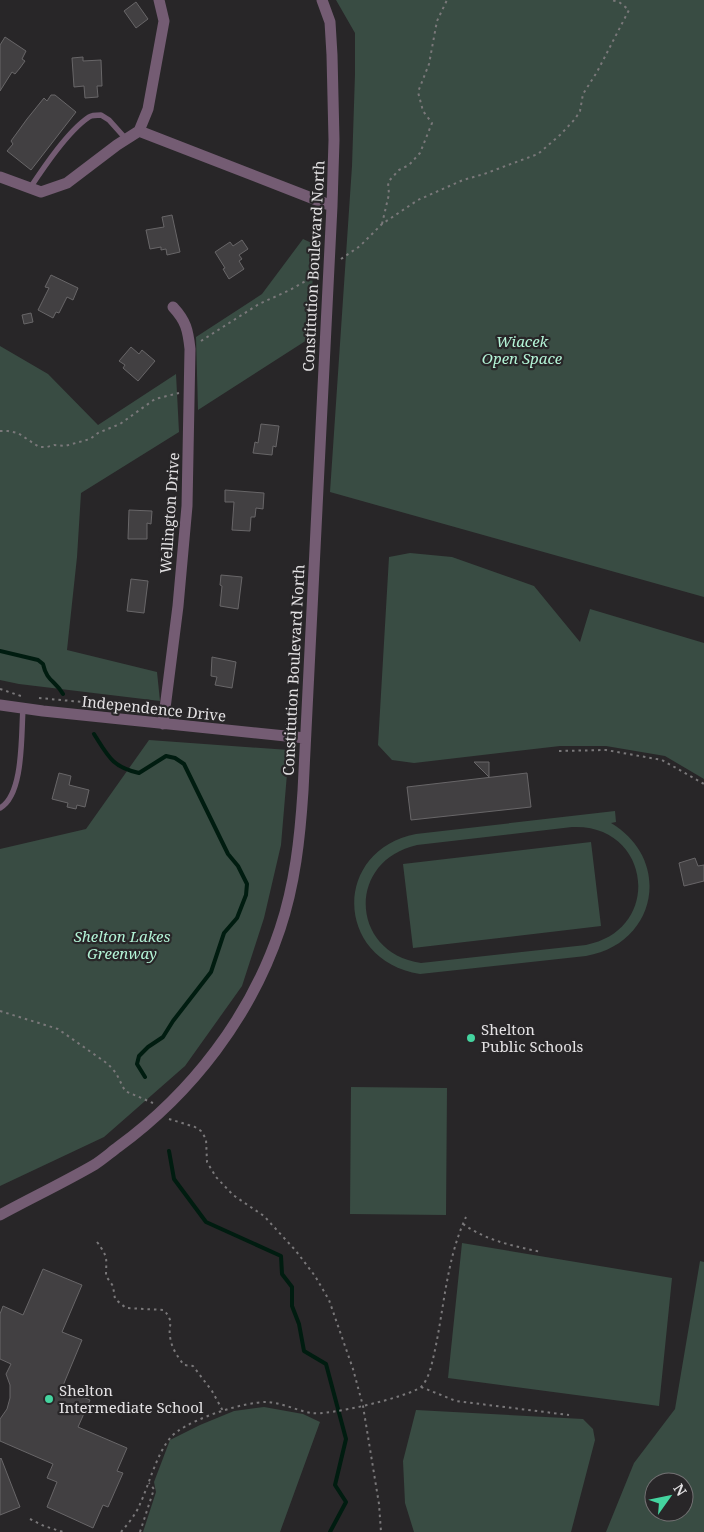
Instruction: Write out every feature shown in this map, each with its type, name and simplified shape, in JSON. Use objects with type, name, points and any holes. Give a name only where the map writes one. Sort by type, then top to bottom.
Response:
[{"type":"street","points":[[0,177],[41,192],[67,184],[139,131],[148,110],[164,22],[159,0]]},
{"type":"street","name":"Constitution Boulevard North","points":[[0,1215],[94,1165],[149,1124],[189,1084],[209,1060],[230,1029],[258,981],[280,929],[290,894],[300,830],[332,206],[334,140],[332,55],[330,22],[322,0]]},
{"type":"street","points":[[139,131],[332,206]]},
{"type":"street","name":"Wellington Drive","points":[[163,724],[178,606],[187,506],[190,390],[188,329],[182,317],[173,307]]},
{"type":"street","name":"Independence Drive","points":[[0,705],[23,709],[305,738]]},
{"type":"lane","points":[[30,188],[50,159],[71,134],[91,116],[101,114],[126,139]]},
{"type":"lane","points":[[0,808],[10,800],[19,768],[23,709]]},
{"type":"path","points":[[382,224],[388,194],[388,182],[399,170],[409,165],[420,153],[432,123],[423,111],[418,92],[431,58],[437,21],[447,0]]},
{"type":"path","points":[[190,348],[223,329],[259,304],[290,290],[329,267],[360,246],[382,224],[418,200],[463,180],[538,154],[575,119],[580,111],[583,94],[597,72],[629,10],[618,2],[611,0]]},
{"type":"path","points":[[0,431],[18,433],[39,447],[48,447],[54,444],[65,446],[90,439],[98,433],[120,424],[155,399],[190,390]]},
{"type":"path","points":[[558,751],[606,750],[662,760],[704,784]]},
{"type":"path","points":[[0,1011],[58,1029],[108,1064],[116,1073],[125,1091],[153,1103]]},
{"type":"path","points":[[169,1119],[195,1127],[201,1131],[206,1139],[207,1162],[216,1177],[233,1195],[264,1216],[315,1276],[329,1300],[336,1316],[363,1406],[378,1496],[381,1532]]},
{"type":"path","points":[[121,1532],[140,1506],[168,1439],[178,1431],[233,1406],[268,1402],[313,1413],[323,1412],[363,1406],[398,1397],[421,1387],[426,1380],[432,1363],[453,1254],[458,1235],[466,1217]]},
{"type":"path","points":[[463,1224],[485,1237],[504,1244],[542,1252]]},
{"type":"path","points":[[97,1242],[106,1256],[106,1276],[113,1286],[114,1299],[126,1308],[164,1310],[172,1324],[169,1332],[176,1355],[184,1365],[193,1366],[223,1411]]},
{"type":"path","points":[[421,1387],[456,1401],[568,1415]]},
{"type":"path","points":[[140,1532],[154,1489],[149,1483]]},
{"type":"path","points":[[30,1519],[63,1532]]},
{"type":"green space","name":"Wiacek Open Space","points":[[336,0],[704,0],[704,597],[330,492],[352,166],[355,74],[355,33]]},
{"type":"green space","points":[[303,239],[316,245],[307,340],[198,410],[196,337],[262,294]]},
{"type":"green space","points":[[0,346],[48,374],[98,425],[176,374],[179,432],[81,493],[77,557],[67,650],[157,672],[160,701],[0,680]]},
{"type":"green space","points":[[410,553],[452,557],[534,586],[580,642],[590,609],[704,643],[704,779],[665,756],[606,746],[560,746],[414,763],[392,760],[378,745],[389,557]]},
{"type":"green space","name":"Shelton Lakes Greenway","points":[[149,740],[289,750],[281,845],[264,918],[242,986],[185,1066],[104,1137],[0,1186],[0,849],[86,829]]},
{"type":"green space","points":[[615,811],[616,822],[611,823],[631,839],[643,858],[649,878],[648,899],[641,918],[629,935],[610,948],[586,956],[420,974],[392,965],[372,949],[359,928],[354,905],[358,882],[369,861],[388,844],[416,834]],"holes":[[[572,827],[598,830],[618,842],[632,859],[638,879],[637,900],[628,920],[611,935],[586,945],[421,963],[398,956],[380,943],[370,925],[366,906],[368,887],[378,869],[394,854],[417,845]]]},
{"type":"green space","points":[[591,842],[601,926],[413,948],[403,864]]},
{"type":"green space","points":[[351,1087],[447,1088],[446,1215],[350,1214]]},
{"type":"green space","points":[[462,1243],[672,1278],[659,1406],[448,1378]]},
{"type":"green space","points":[[700,1261],[704,1262],[704,1532],[606,1532],[634,1463],[675,1409]]},
{"type":"green space","points":[[264,1407],[303,1414],[320,1422],[280,1532],[143,1532],[156,1492],[154,1482],[170,1440],[234,1411]]},
{"type":"green space","points":[[416,1410],[583,1419],[593,1429],[595,1440],[571,1532],[414,1532],[405,1503],[403,1461]]},
{"type":"building","points":[[136,2],[148,19],[136,28],[124,11]]},
{"type":"building","points":[[5,37],[26,51],[22,59],[25,61],[15,74],[12,72],[0,91],[0,45]]},
{"type":"building","points":[[83,57],[83,61],[101,60],[102,86],[97,86],[98,97],[85,98],[84,86],[74,87],[72,58]]},
{"type":"building","points":[[51,95],[55,95],[76,112],[31,170],[7,151],[13,144],[11,141],[27,119],[44,98],[47,101]]},
{"type":"building","points":[[172,215],[180,252],[167,255],[166,249],[161,250],[161,247],[150,249],[146,230],[164,227],[162,217]]},
{"type":"building","points":[[242,240],[248,249],[239,255],[242,259],[239,261],[244,269],[229,279],[223,269],[225,268],[215,252],[230,242],[233,246]]},
{"type":"building","points":[[51,275],[78,288],[73,300],[67,297],[59,313],[56,312],[53,318],[38,310],[49,288],[45,287]]},
{"type":"building","points":[[31,313],[33,322],[24,324],[22,315]]},
{"type":"building","points":[[131,347],[139,354],[142,350],[155,361],[138,381],[123,368],[125,365],[119,361]]},
{"type":"building","points":[[261,424],[279,426],[276,447],[273,446],[272,455],[253,453],[255,442],[258,443]]},
{"type":"building","points":[[225,490],[264,493],[263,509],[256,508],[255,517],[251,517],[250,531],[232,530],[234,502],[225,502]]},
{"type":"building","points":[[129,510],[152,511],[151,524],[147,523],[147,539],[128,539]]},
{"type":"building","points":[[221,575],[242,577],[238,609],[220,606]]},
{"type":"building","points":[[131,579],[148,581],[144,613],[127,611]]},
{"type":"building","points":[[212,657],[236,662],[232,688],[215,685],[217,677],[211,676]]},
{"type":"building","points":[[474,762],[489,762],[489,777]]},
{"type":"building","points":[[59,773],[71,776],[69,785],[89,790],[85,807],[77,805],[76,809],[67,807],[68,803],[52,799]]},
{"type":"building","points":[[527,773],[531,807],[411,820],[407,787]]},
{"type":"building","points":[[695,858],[698,866],[704,865],[704,881],[684,886],[679,863]]},
{"type":"building","name":"Shelton Intermediate School","points":[[43,1269],[82,1285],[62,1332],[82,1340],[62,1388],[90,1400],[78,1427],[127,1448],[117,1471],[123,1473],[108,1507],[103,1505],[93,1528],[47,1507],[57,1482],[47,1478],[53,1464],[0,1441],[0,1419],[7,1409],[10,1398],[10,1385],[6,1374],[11,1364],[0,1359],[0,1314],[3,1306],[23,1315]]},
{"type":"building","points":[[0,1459],[20,1507],[0,1515]]},
{"type":"waterway","points":[[0,651],[38,660],[43,664],[49,678],[63,694]]},
{"type":"waterway","points":[[94,734],[112,759],[130,771],[139,773],[166,756],[175,758],[184,764],[228,854],[238,866],[247,884],[246,895],[237,918],[224,933],[211,972],[163,1037],[139,1056],[137,1064],[145,1077]]},
{"type":"waterway","points":[[169,1151],[174,1179],[206,1222],[281,1256],[282,1274],[292,1287],[292,1306],[299,1324],[304,1351],[326,1364],[346,1439],[335,1485],[346,1502],[330,1532]]},
{"type":"place","name":"Shelton Public Schools","points":[[471,1038]]},
{"type":"place","name":"Shelton Intermediate School","points":[[49,1399]]}]
